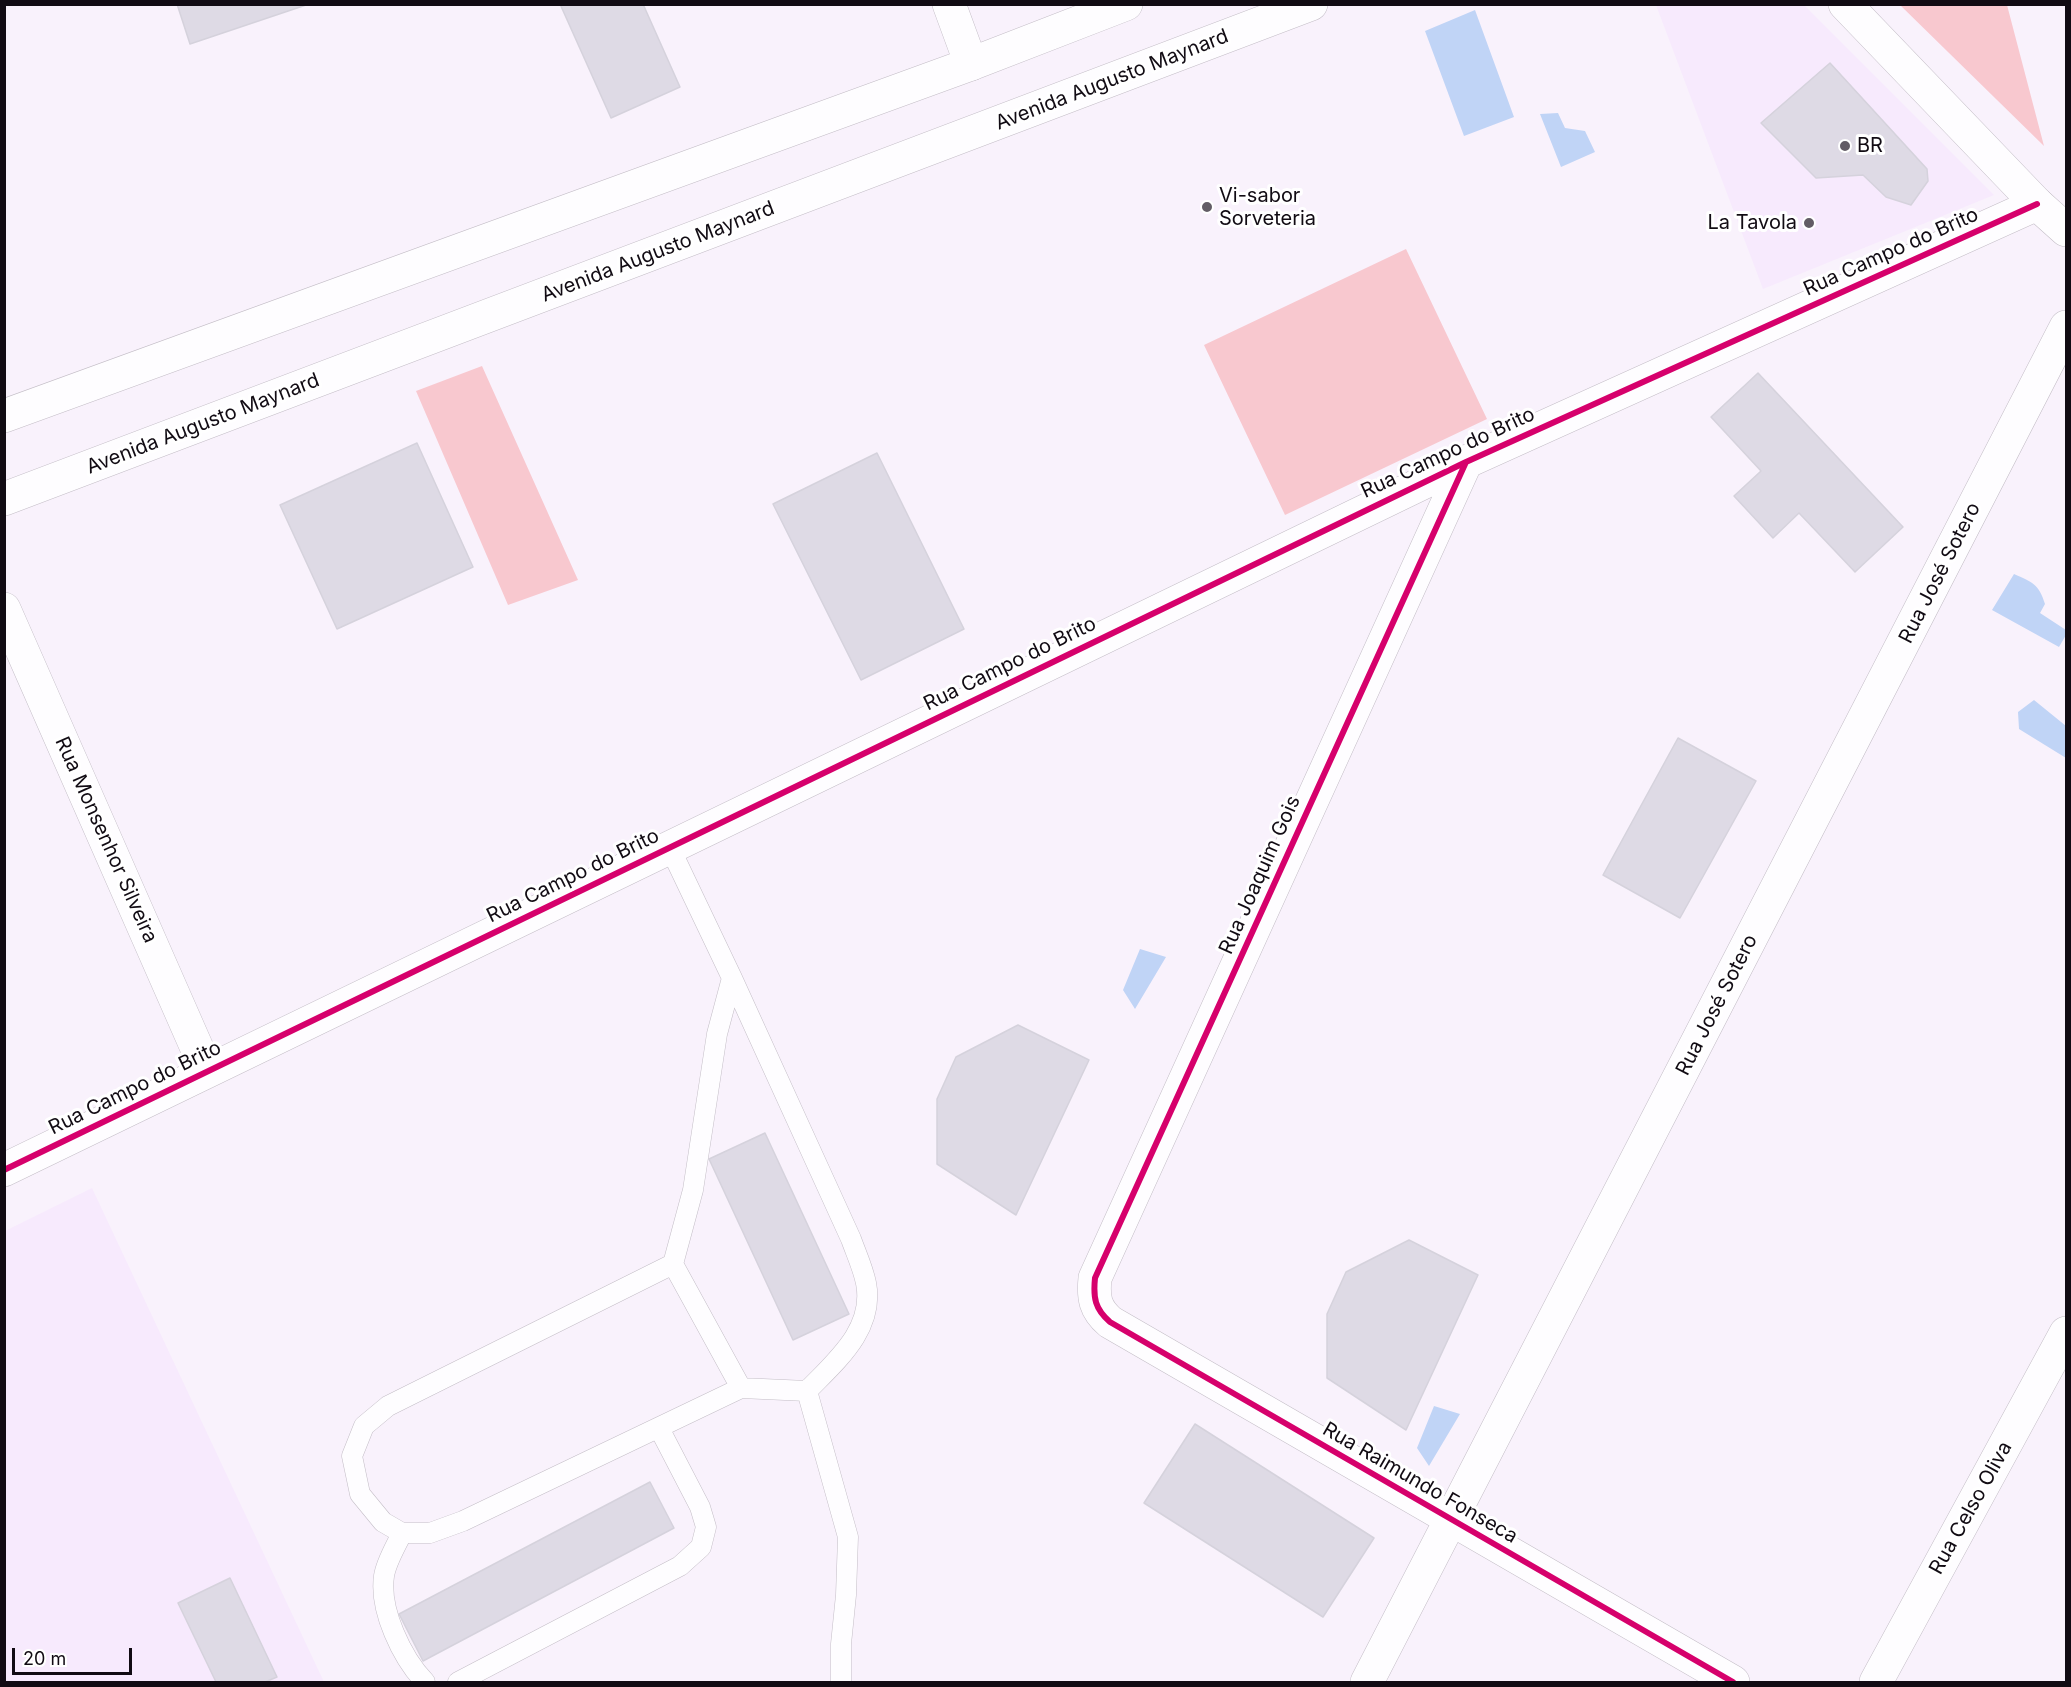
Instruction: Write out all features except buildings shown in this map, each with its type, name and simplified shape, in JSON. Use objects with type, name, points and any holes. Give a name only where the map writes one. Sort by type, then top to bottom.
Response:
[{"type":"street","points":[[949,4],[971,64]]},
{"type":"street","points":[[4,416],[971,64],[1126,4]]},
{"type":"street","name":"Avenida Augusto Maynard","points":[[4,500],[1311,4]]},
{"type":"street","points":[[1845,4],[2037,204],[2067,230]]},
{"type":"street","name":"Rua Campo do Brito","points":[[4,1170],[1466,462],[2037,204]]},
{"type":"street","name":"Rua José Sotero","points":[[1367,1683],[2067,327]]},
{"type":"street","name":"Rua Joaquim Gois","points":[[1095,1305],[1095,1278],[1466,462]]},
{"type":"street","name":"Rua Monsenhor Silveira","points":[[4,609],[207,1071]]},
{"type":"street","name":"Rua Raimundo Fonseca","points":[[1095,1305],[1110,1322],[1733,1683]]},
{"type":"street","name":"Rua Celso Oliva","points":[[1876,1683],[2067,1333]]},
{"type":"lane","points":[[670,848],[851,1239],[866,1283],[867,1306],[861,1329],[837,1360],[807,1391],[741,1388],[463,1521],[430,1533],[402,1533],[383,1522],[360,1494],[351,1456],[364,1426],[388,1406],[673,1264]]},
{"type":"lane","points":[[732,978],[717,1034],[693,1190],[673,1264],[741,1388]]},
{"type":"lane","points":[[807,1391],[848,1537],[841,1644],[841,1683]]},
{"type":"lane","points":[[458,1683],[680,1566],[701,1547],[706,1527],[700,1507],[659,1428]]},
{"type":"lane","points":[[402,1533],[384,1573],[383,1592],[391,1625],[413,1670],[425,1683]]},
{"type":"shaded area","points":[[1656,5],[1804,5],[1994,195],[1763,289]]},
{"type":"shaded area","points":[[1900,5],[2007,5],[2044,146]]},
{"type":"shaded area","points":[[1406,249],[1487,419],[1285,515],[1204,345]]},
{"type":"shaded area","points":[[482,366],[578,580],[508,605],[416,391]]},
{"type":"shaded area","points":[[92,1188],[324,1682],[5,1682],[5,1231]]},
{"type":"water","points":[[1475,10],[1514,117],[1464,136],[1425,31]]},
{"type":"water","points":[[1558,113],[1565,128],[1585,131],[1595,152],[1561,167],[1540,114]]},
{"type":"water","points":[[2014,574],[2030,582],[2043,597],[2045,604],[2040,613],[2066,630],[2066,635],[2059,647],[1992,610]]},
{"type":"water","points":[[2034,700],[2066,726],[2066,758],[2019,729],[2018,712]]},
{"type":"water","points":[[1140,949],[1166,957],[1135,1009],[1123,990]]},
{"type":"water","points":[[1434,1406],[1460,1414],[1429,1466],[1417,1448]]},
{"type":"cycle path","points":[[4,1170],[1466,462],[2037,204]]},
{"type":"cycle path","points":[[1466,462],[1095,1278],[1095,1297],[1098,1308],[1110,1322],[1733,1682]]},
{"type":"place","name":"BR","points":[[1845,146]]},
{"type":"place","name":"Vi-sabor Sorveteria","points":[[1207,207]]},
{"type":"place","name":"La Tavola","points":[[1809,223]]}]
